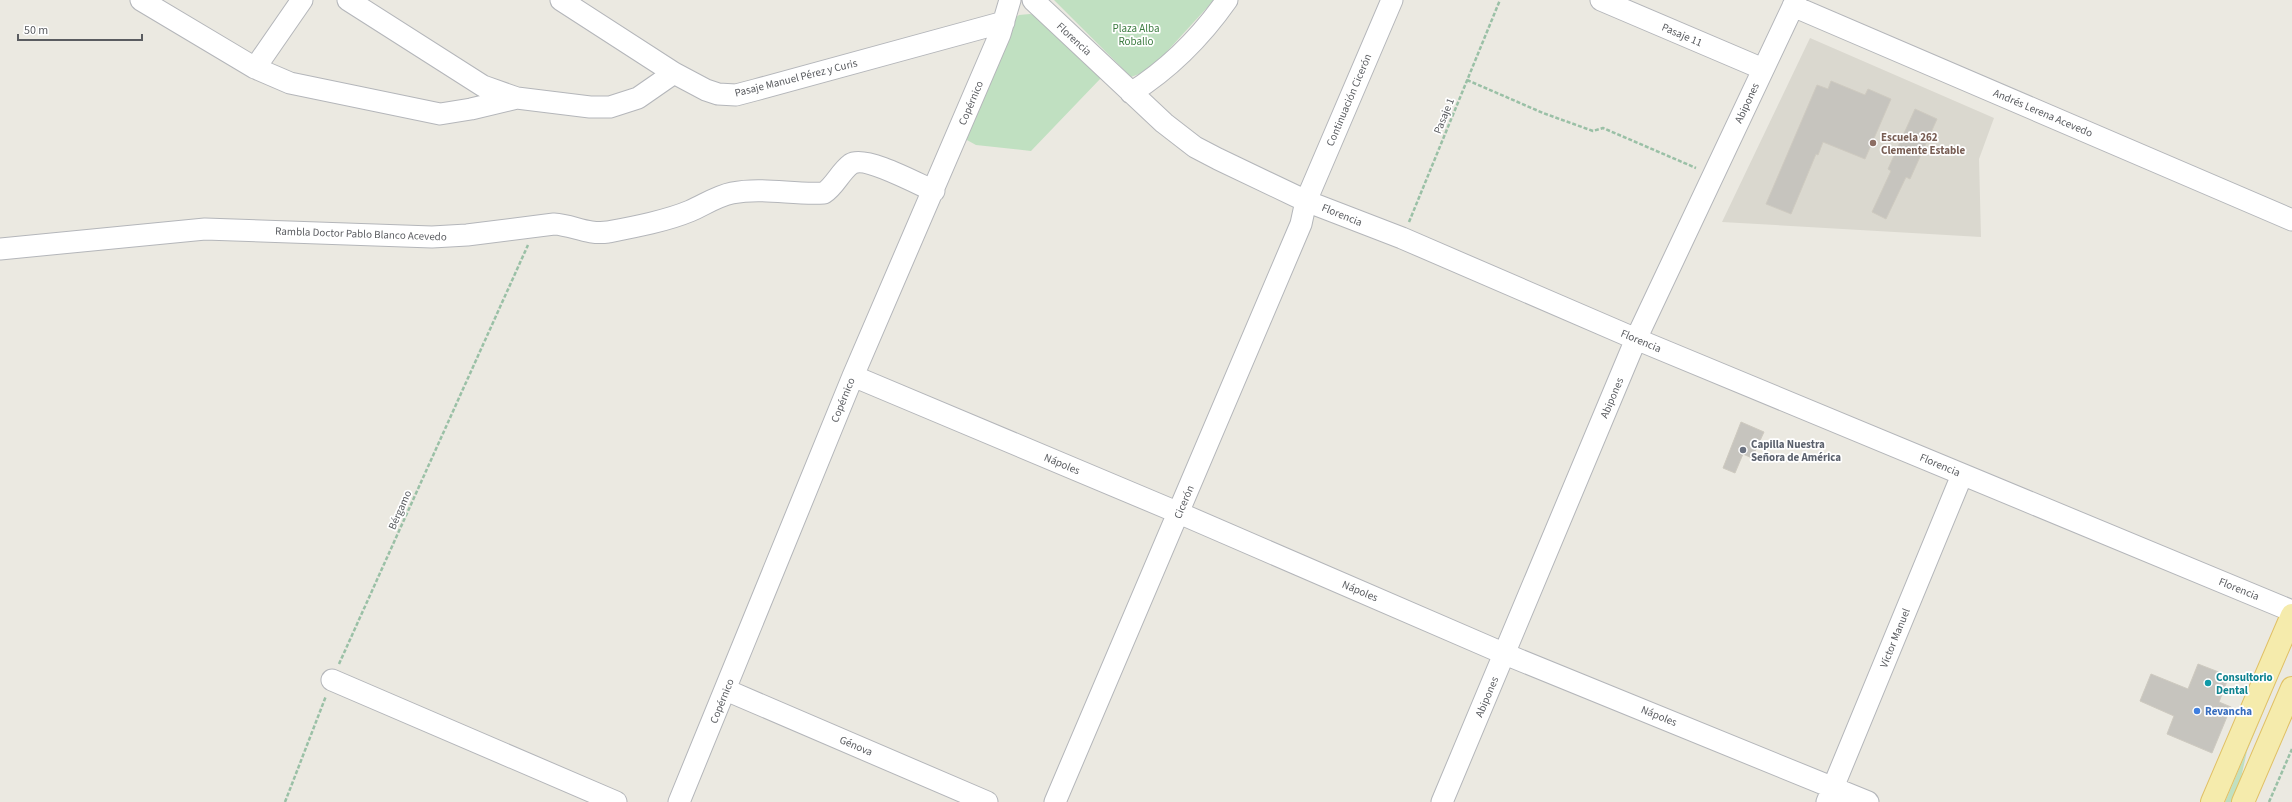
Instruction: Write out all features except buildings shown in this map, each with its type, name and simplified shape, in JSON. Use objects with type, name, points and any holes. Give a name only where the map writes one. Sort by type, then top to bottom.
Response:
[{"type":"main road","points":[[2212,802],[2292,615]]},
{"type":"main road","points":[[2243,802],[2292,688]]},
{"type":"street","points":[[141,0],[256,68],[290,83],[440,114],[471,110],[517,98]]},
{"type":"street","points":[[256,68],[302,0]]},
{"type":"street","points":[[348,0],[483,86],[517,98],[590,107],[610,107],[638,98],[674,73]]},
{"type":"street","name":"Pasaje Manuel Pérez y Curis","points":[[561,0],[674,73],[706,90],[718,94],[736,94],[1004,22]]},
{"type":"street","name":"Copérnico","points":[[679,802],[853,376],[934,191],[1004,22],[1010,0]]},
{"type":"street","name":"Florencia","points":[[1033,0],[1164,123],[1195,147],[1306,201],[1402,238],[1636,339],[2292,611]]},
{"type":"street","points":[[1131,93],[1150,81],[1178,58],[1227,0]]},
{"type":"street","name":"Continuación Cicerón","points":[[1306,201],[1392,0]]},
{"type":"street","name":"Pasaje 11","points":[[1601,0],[1763,70]]},
{"type":"street","name":"Abipones","points":[[1442,802],[1636,339],[1795,3]]},
{"type":"street","name":"Andrés Lerena Acevedo","points":[[1795,3],[2292,220]]},
{"type":"street","name":"Rambla Doctor Pablo Blanco Acevedo","points":[[0,249],[183,230],[432,237],[467,235],[562,224],[583,232],[606,232],[665,219],[732,193],[769,190],[824,194],[833,186],[850,165],[857,162],[880,167],[934,191]]},
{"type":"street","name":"Cicerón","points":[[1055,802],[1301,224],[1306,201]]},
{"type":"street","name":"Nápoles","points":[[853,376],[1179,513],[1830,795],[1868,802]]},
{"type":"street","name":"Víctor Manuel","points":[[1830,795],[1962,474]]},
{"type":"street","points":[[332,680],[616,802]]},
{"type":"street","name":"Génova","points":[[726,690],[987,802]]},
{"type":"path","name":"Pasaje 1","points":[[1402,238],[1500,0]]},
{"type":"path","points":[[1467,80],[1543,113],[1593,131],[1603,128],[1713,175]]},
{"type":"path","name":"Bérgamo","points":[[285,802],[332,680],[536,227]]},
{"type":"path","points":[[2269,802],[2292,749]]},
{"type":"shaded area","name":"Escuela 262 Clemente Estable","points":[[1810,38],[1994,118],[1979,159],[1981,237],[1722,222]]},
{"type":"green space","name":"Plaza Alba Roballo","points":[[1054,0],[1214,0],[1150,70],[1131,77]]},
{"type":"green space","points":[[1030,14],[1039,16],[1101,78],[1031,151],[976,145],[965,139],[1008,23],[1019,15]]},
{"type":"green space","points":[[2292,644],[2247,751],[2239,787],[2232,802],[2225,802]]},
{"type":"place","name":"Escuela 262 Clemente Estable","points":[[1873,143]]},
{"type":"place","name":"Capilla Nuestra Señora de América","points":[[1743,450]]},
{"type":"place","name":"Consultorio Dental","points":[[2208,683]]},
{"type":"place","name":"Revancha","points":[[2197,711]]}]
